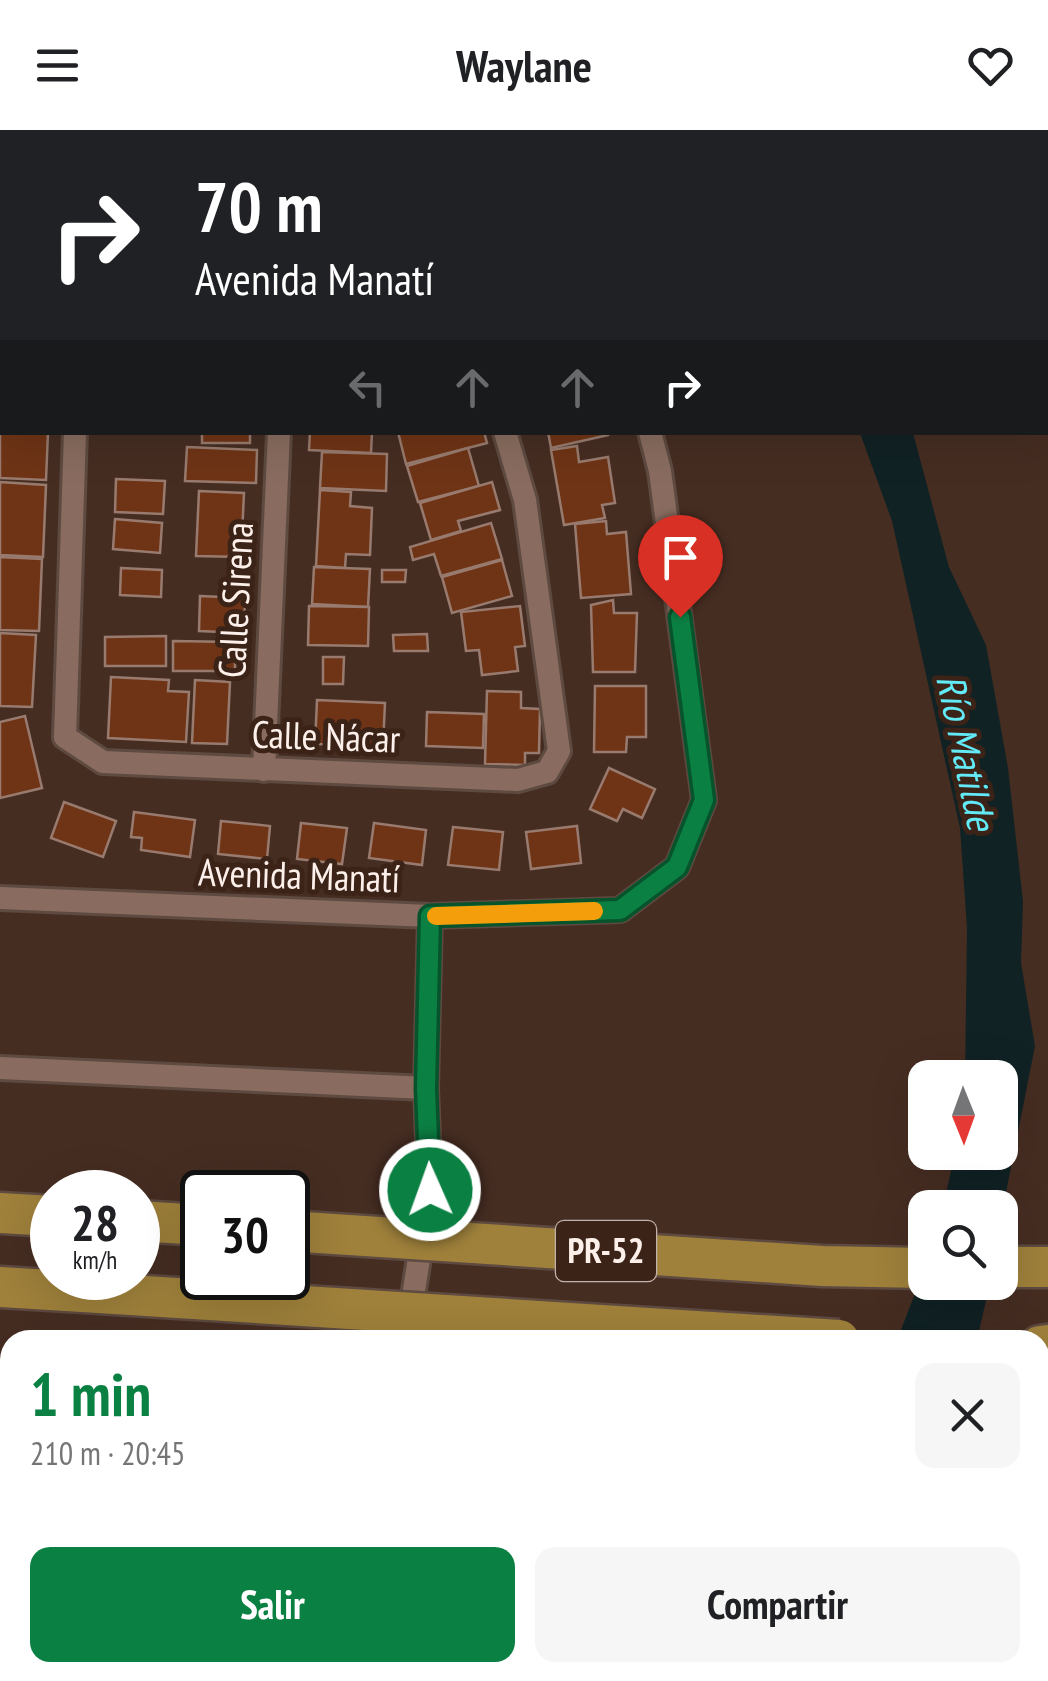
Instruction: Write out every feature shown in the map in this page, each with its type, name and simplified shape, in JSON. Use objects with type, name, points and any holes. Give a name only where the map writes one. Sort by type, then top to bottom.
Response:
[{"type":"highway","points":[[0,1213],[30,1215]]},
{"type":"highway","name":"PR-52","points":[[310,1232],[822,1266],[908,1268]]},
{"type":"highway","points":[[1018,1267],[1048,1266]]},
{"type":"highway","name":"PR-52","points":[[0,1287],[681,1330]]},
{"type":"street","name":"Calle Nácar","points":[[75,435],[65,737],[103,762],[518,780],[547,772],[559,751],[524,500],[507,435]]},
{"type":"street","name":"Calle Sirena","points":[[264,770],[279,435]]},
{"type":"street","name":"Avenida Manatí","points":[[0,898],[430,916],[620,910],[677,867],[704,800],[660,471],[651,435]]},
{"type":"street","points":[[408,1330],[430,1190],[426,1088],[430,916]]},
{"type":"street","points":[[0,1068],[426,1088]]},
{"type":"water","name":"Río Matilde","points":[[861,435],[914,435],[949,567],[986,645],[1008,768],[1023,901],[1021,963],[1035,1046],[1018,1132],[1018,1060],[965,1060],[967,928],[960,828],[892,521]]},
{"type":"water","name":"Río Matilde","points":[[951,1170],[1010,1170],[1007,1190],[947,1190]]},
{"type":"water","points":[[913,1300],[986,1300],[979,1330],[901,1330]]},
{"type":"building","points":[[0,435],[48,435],[46,480],[0,478]]},
{"type":"building","points":[[202,435],[250,435],[250,443],[202,443]]},
{"type":"building","points":[[310,435],[372,435],[371,453],[309,450]]},
{"type":"building","points":[[399,435],[485,435],[487,443],[406,464]]},
{"type":"building","points":[[549,435],[608,435],[551,448]]},
{"type":"building","points":[[577,446],[579,462],[608,457],[615,503],[602,505],[605,518],[564,525],[551,450]]},
{"type":"building","points":[[187,447],[257,450],[256,483],[185,481]]},
{"type":"building","points":[[468,448],[479,486],[418,502],[407,466]]},
{"type":"building","points":[[322,452],[387,454],[386,491],[320,488]]},
{"type":"building","points":[[116,479],[165,481],[163,514],[115,512]]},
{"type":"building","points":[[0,482],[46,485],[43,557],[0,555]]},
{"type":"building","points":[[492,482],[500,510],[458,521],[461,531],[431,540],[420,503]]},
{"type":"building","points":[[320,490],[351,492],[350,506],[372,508],[370,555],[346,554],[345,568],[316,566]]},
{"type":"building","points":[[199,491],[244,493],[241,557],[196,556]]},
{"type":"building","points":[[115,519],[162,523],[160,553],[113,549]]},
{"type":"building","points":[[606,521],[607,534],[626,532],[631,594],[581,598],[575,524]]},
{"type":"building","points":[[491,523],[502,559],[441,576],[434,554],[413,560],[410,547]]},
{"type":"building","points":[[0,557],[42,559],[39,631],[0,630]]},
{"type":"building","points":[[502,560],[512,596],[452,613],[442,577]]},
{"type":"building","points":[[314,567],[370,569],[368,607],[312,604]]},
{"type":"building","points":[[121,568],[162,570],[161,597],[120,595]]},
{"type":"building","points":[[382,570],[406,570],[405,582],[382,582]]},
{"type":"building","points":[[200,596],[245,598],[244,633],[199,631]]},
{"type":"building","points":[[613,600],[614,613],[637,613],[635,672],[593,672],[591,605]]},
{"type":"building","points":[[309,606],[369,607],[368,646],[308,645]]},
{"type":"building","points":[[520,606],[525,646],[515,647],[518,671],[482,675],[479,650],[466,651],[461,612]]},
{"type":"building","points":[[0,633],[36,635],[32,707],[0,706]]},
{"type":"building","points":[[427,634],[428,651],[394,651],[393,635]]},
{"type":"building","points":[[166,636],[166,666],[105,666],[105,637]]},
{"type":"building","points":[[173,641],[235,642],[235,671],[173,671]]},
{"type":"building","points":[[323,657],[344,657],[343,684],[323,684]]},
{"type":"building","points":[[111,677],[169,680],[168,691],[189,692],[186,742],[108,738]]},
{"type":"building","points":[[195,680],[230,682],[227,744],[192,743]]},
{"type":"building","points":[[595,686],[646,686],[646,737],[627,737],[626,752],[594,752]]},
{"type":"building","points":[[487,691],[521,692],[521,708],[540,709],[539,753],[525,753],[525,765],[485,764]]},
{"type":"building","points":[[317,700],[385,703],[383,746],[315,744]]},
{"type":"building","points":[[427,712],[484,714],[483,748],[426,746]]},
{"type":"building","points":[[25,716],[42,788],[0,798],[0,722]]},
{"type":"building","points":[[609,768],[655,789],[642,818],[623,809],[617,821],[590,809]]},
{"type":"building","points":[[64,802],[116,821],[103,857],[51,838]]},
{"type":"building","points":[[134,812],[195,820],[190,857],[141,850],[142,838],[131,837]]},
{"type":"building","points":[[221,821],[270,826],[267,859],[218,854]]},
{"type":"building","points":[[301,823],[347,828],[342,864],[297,859]]},
{"type":"building","points":[[374,823],[426,830],[422,865],[369,858]]},
{"type":"building","points":[[577,826],[581,863],[531,869],[526,832]]},
{"type":"building","points":[[453,827],[503,832],[499,870],[448,865]]},
{"type":"slow traffic","points":[[436,916],[594,911]]},
{"type":"route","points":[[430,1190],[426,1088],[430,916],[620,910],[677,867],[704,800],[680,617]]}]
